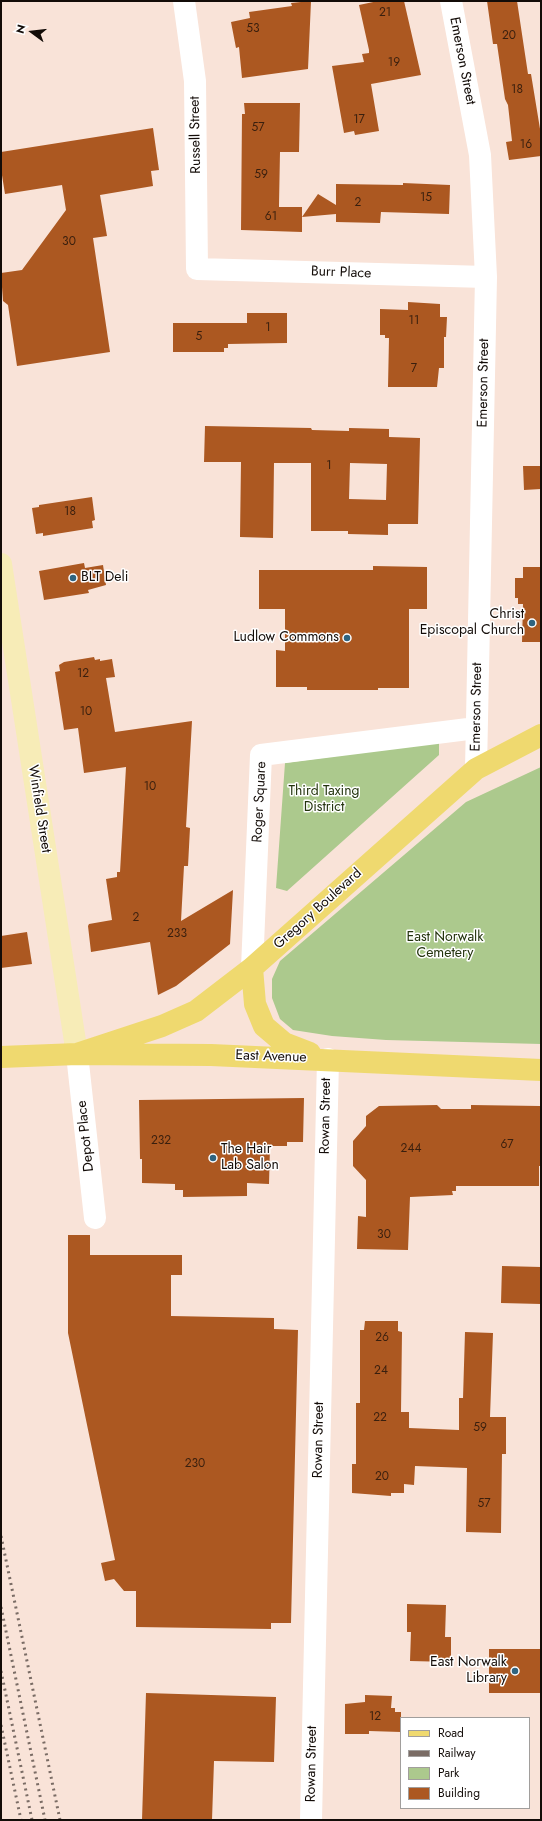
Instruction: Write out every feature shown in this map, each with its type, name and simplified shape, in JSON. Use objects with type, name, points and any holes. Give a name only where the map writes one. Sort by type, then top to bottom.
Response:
[{"type":"main road","name":"Winfield Street","points":[[1,564],[77,1054]]},
{"type":"main road","name":"Gregory Boulevard","points":[[77,1054],[162,1026],[196,1011],[252,968],[476,769],[541,735]]},
{"type":"main road","points":[[252,968],[254,1004],[264,1026],[284,1044],[328,1059]]},
{"type":"main road","name":"East Avenue","points":[[1,1057],[77,1054],[211,1055],[328,1059],[541,1070]]},
{"type":"street","name":"Russell Street","points":[[184,1],[195,81],[197,269]]},
{"type":"street","name":"Emerson Street","points":[[451,1],[480,155],[486,277],[476,769]]},
{"type":"street","name":"Burr Place","points":[[197,269],[486,277]]},
{"type":"street","name":"Roger Square","points":[[252,968],[261,755],[476,728]]},
{"type":"street","name":"Depot Place","points":[[77,1054],[94,1218]]},
{"type":"street","name":"Rowan Street","points":[[311,1820],[328,1059]]},
{"type":"green space","name":"Third Taxing District","points":[[439,742],[439,755],[287,891],[276,888],[285,763]]},
{"type":"green space","name":"East Norwalk Cemetery","points":[[541,767],[541,1044],[386,1040],[332,1036],[293,1030],[280,1019],[272,998],[272,979],[280,961],[466,802]]},
{"type":"building","points":[[311,1],[308,69],[242,78],[239,47],[236,48],[231,22],[250,18],[249,12],[292,6],[291,3]]},
{"type":"building","points":[[378,1],[404,1],[421,75],[371,84],[379,131],[355,135],[354,131],[344,133],[332,66],[364,62],[362,54],[369,53],[369,50],[359,5]]},
{"type":"building","points":[[487,1],[517,1],[528,74],[531,74],[541,135],[541,156],[509,160],[506,142],[512,141],[508,105],[505,99],[497,44],[493,44]]},
{"type":"building","points":[[244,103],[300,103],[299,152],[280,152],[279,207],[302,207],[302,232],[241,230],[242,114],[245,114]]},
{"type":"building","points":[[153,128],[159,170],[151,171],[153,186],[100,195],[107,236],[93,238],[110,352],[17,366],[8,305],[3,301],[1,273],[22,270],[66,210],[62,185],[5,194],[1,169],[1,152]]},
{"type":"building","points":[[403,183],[450,185],[449,214],[381,212],[380,223],[336,222],[336,214],[302,217],[318,194],[336,205],[336,184],[403,185]]},
{"type":"building","points":[[408,302],[440,304],[440,317],[447,317],[446,337],[444,337],[444,368],[439,368],[437,387],[388,387],[389,338],[385,338],[385,335],[380,335],[380,309],[408,310]]},
{"type":"building","points":[[247,313],[287,313],[287,343],[228,344],[228,348],[224,348],[224,352],[173,352],[173,323],[247,323]]},
{"type":"building","points":[[205,426],[311,428],[312,430],[349,431],[349,428],[389,429],[389,437],[420,438],[418,524],[388,524],[388,535],[348,534],[348,531],[311,531],[311,463],[274,463],[273,538],[240,537],[241,462],[204,462]],"holes":[[[350,463],[387,464],[386,500],[349,499]]]},
{"type":"building","points":[[523,466],[541,466],[541,489],[524,490]]},
{"type":"building","points":[[92,497],[95,520],[92,521],[93,528],[43,536],[43,533],[36,534],[32,508],[39,507],[39,505]]},
{"type":"building","name":"BLT Deli","points":[[84,563],[85,568],[103,565],[106,585],[88,590],[89,593],[44,600],[39,571]]},
{"type":"building","name":"Ludlow Commons","points":[[373,566],[427,567],[427,609],[409,609],[409,688],[378,688],[378,690],[307,690],[307,687],[276,687],[276,650],[285,651],[285,609],[259,609],[259,570],[373,570]]},
{"type":"building","name":"Christ Episcopal Church","points":[[523,567],[541,567],[541,642],[522,642],[523,604],[518,604],[518,598],[515,598],[515,578],[523,578]]},
{"type":"building","points":[[94,657],[95,660],[100,659],[100,661],[112,659],[115,677],[106,678],[115,732],[192,721],[186,827],[190,828],[188,866],[184,866],[181,921],[233,890],[230,944],[176,986],[158,995],[150,942],[91,952],[89,924],[112,920],[106,879],[117,877],[117,872],[120,872],[126,767],[84,773],[78,728],[64,730],[55,672],[60,671],[59,665],[64,662]]},
{"type":"building","points":[[27,932],[32,964],[1,968],[1,936]]},
{"type":"building","points":[[304,1098],[303,1142],[287,1142],[287,1146],[270,1146],[269,1184],[247,1183],[247,1196],[183,1197],[183,1190],[175,1190],[175,1184],[142,1183],[139,1100]]},
{"type":"building","points":[[437,1105],[441,1109],[471,1109],[471,1105],[540,1106],[541,1166],[539,1166],[539,1186],[456,1186],[456,1191],[452,1191],[453,1195],[410,1197],[408,1250],[357,1249],[358,1216],[366,1217],[366,1180],[353,1166],[353,1141],[366,1126],[366,1116],[379,1106]]},
{"type":"building","points":[[68,1235],[90,1235],[90,1255],[182,1255],[182,1275],[171,1275],[171,1316],[274,1318],[274,1329],[298,1330],[291,1623],[271,1623],[271,1629],[136,1627],[136,1591],[124,1591],[114,1579],[105,1581],[101,1563],[115,1560],[68,1333]]},
{"type":"building","points":[[502,1266],[541,1267],[541,1304],[501,1303]]},
{"type":"building","points":[[365,1321],[398,1321],[398,1331],[402,1332],[401,1412],[409,1412],[409,1428],[459,1430],[459,1398],[463,1398],[465,1332],[493,1333],[490,1417],[506,1417],[506,1454],[502,1454],[501,1533],[466,1532],[467,1468],[415,1466],[414,1485],[404,1484],[404,1493],[391,1493],[391,1496],[352,1493],[352,1464],[356,1464],[356,1403],[360,1403],[360,1330],[364,1330]]},
{"type":"building","points":[[407,1604],[446,1605],[445,1637],[451,1637],[451,1662],[410,1661],[411,1632],[407,1632]]},
{"type":"building","name":"East Norwalk Library","points":[[489,1649],[541,1649],[541,1693],[489,1693]]},
{"type":"building","points":[[146,1693],[276,1697],[274,1762],[214,1761],[212,1820],[142,1820]]},
{"type":"building","points":[[365,1695],[392,1696],[391,1708],[395,1708],[395,1712],[401,1712],[400,1732],[369,1731],[369,1734],[345,1734],[345,1704],[365,1702]]},
{"type":"railway","points":[[1,1536],[60,1820]]},
{"type":"railway","points":[[1,1607],[45,1820]]},
{"type":"railway","points":[[1,1671],[32,1820]]},
{"type":"railway","points":[[1,1725],[21,1820]]},
{"type":"place","name":"BLT Deli","points":[[73,578]]},
{"type":"place","name":"Christ Episcopal Church","points":[[532,623]]},
{"type":"place","name":"Ludlow Commons","points":[[347,638]]},
{"type":"place","name":"The Hair Lab Salon","points":[[213,1158]]},
{"type":"place","name":"East Norwalk Library","points":[[515,1671]]}]
